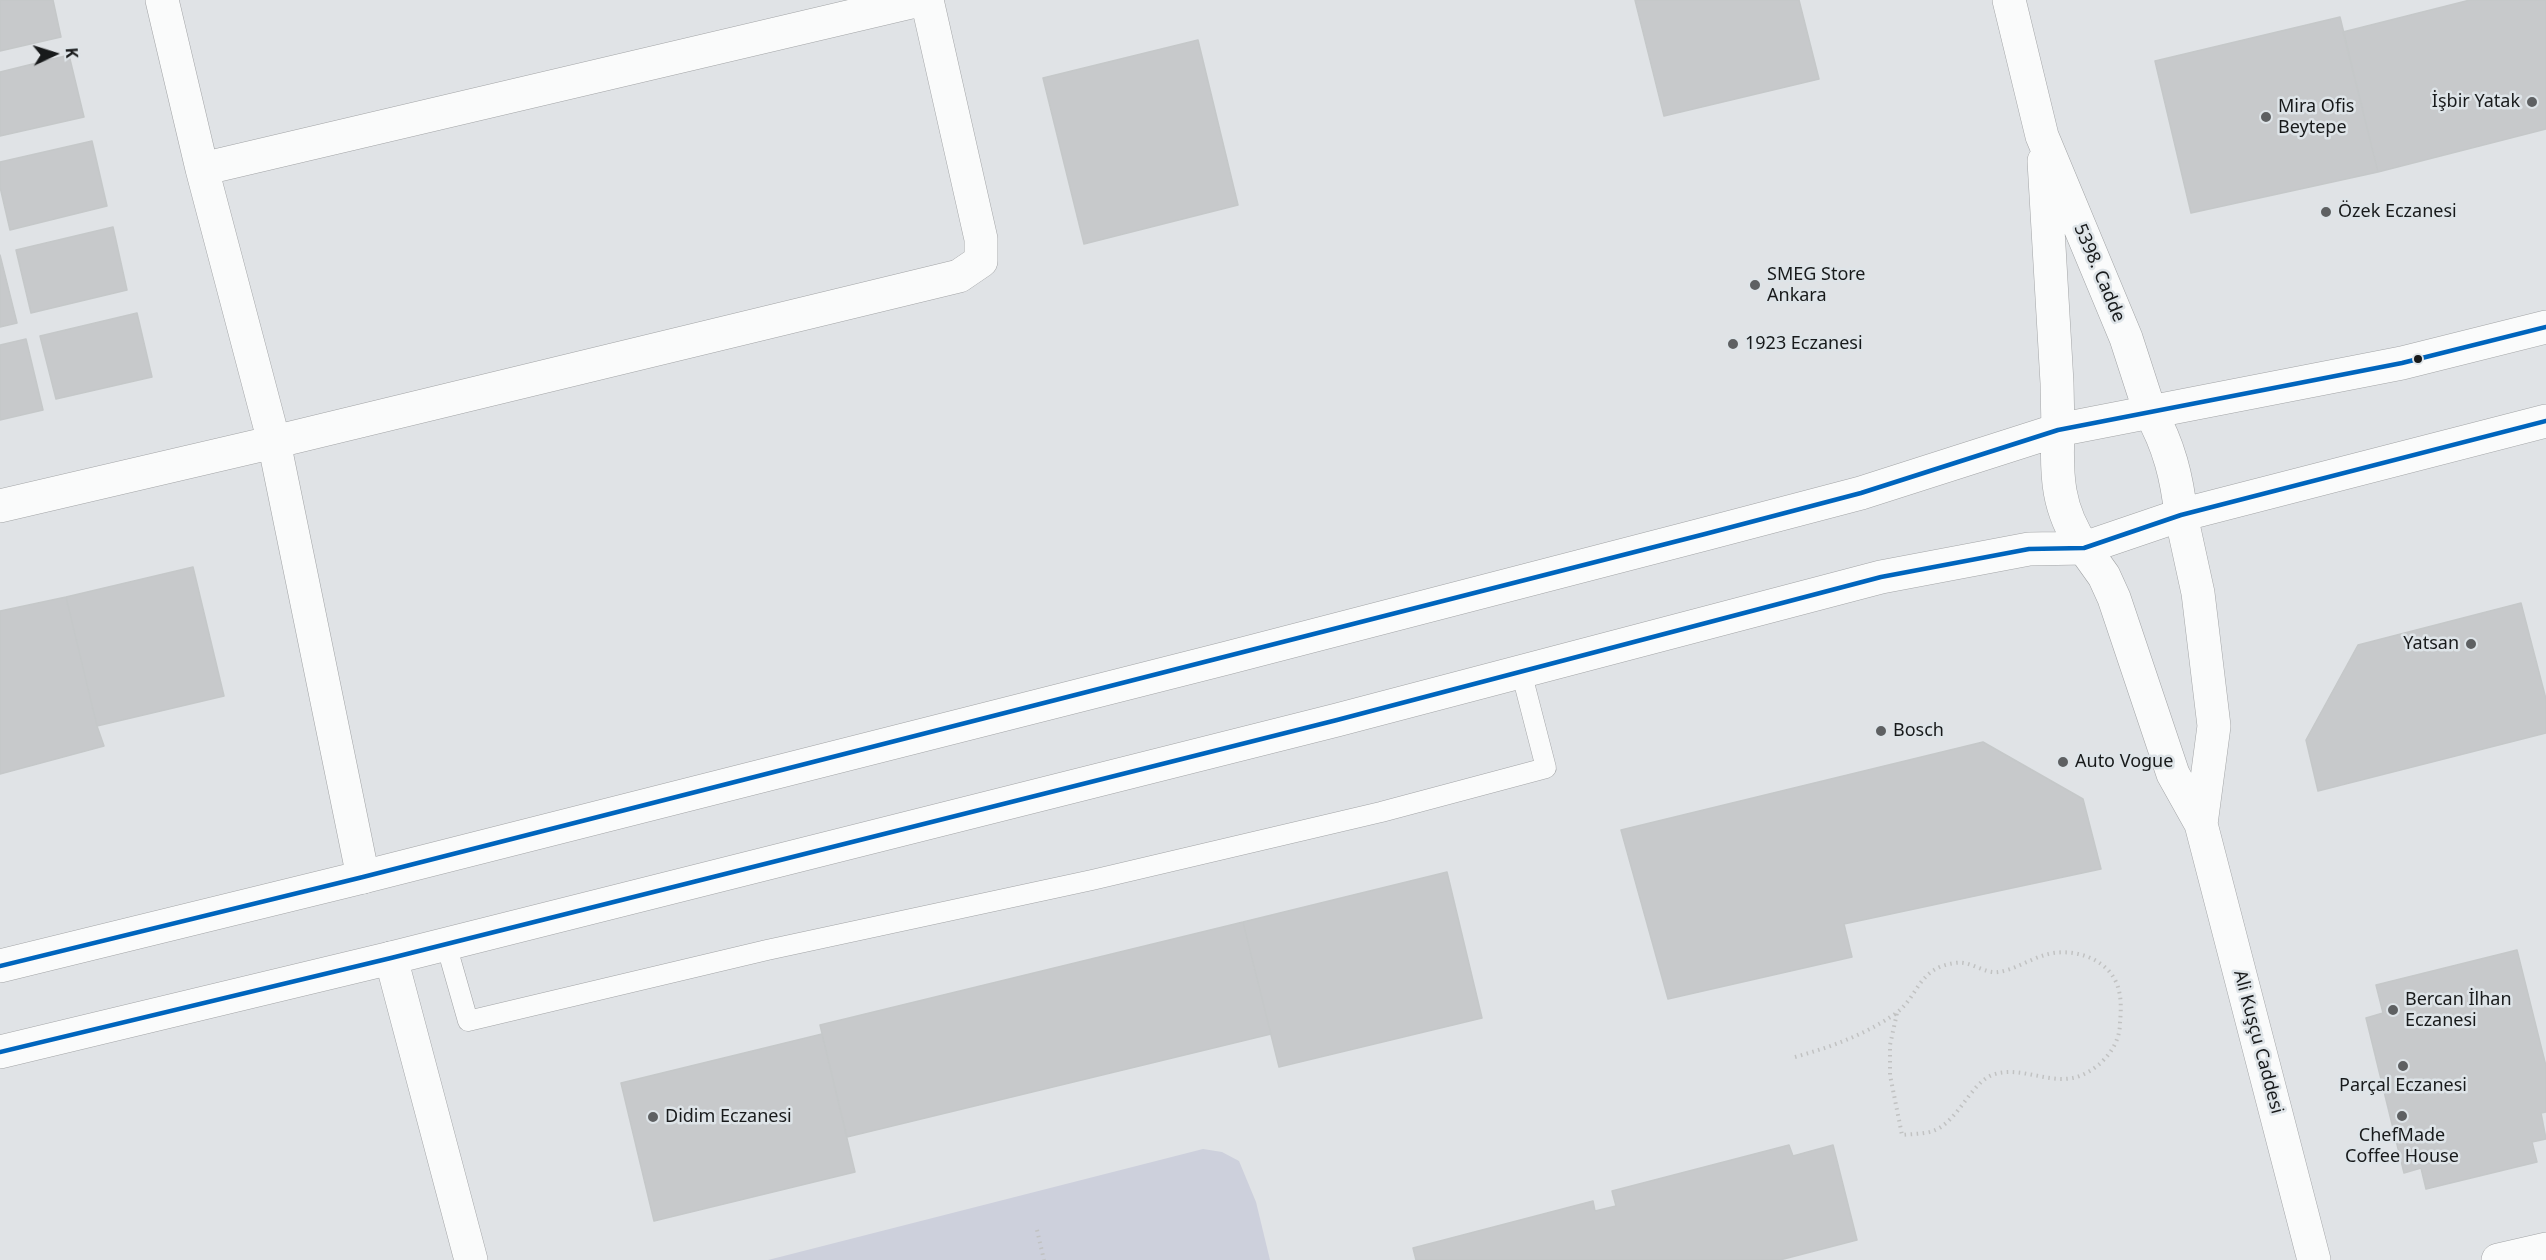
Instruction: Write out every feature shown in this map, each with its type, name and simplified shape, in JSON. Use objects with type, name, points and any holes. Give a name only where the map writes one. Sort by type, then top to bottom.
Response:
[{"type":"main road","points":[[162,0],[202,169],[273,442],[363,877]]},
{"type":"main road","points":[[202,169],[920,0]]},
{"type":"main road","points":[[0,506],[959,276],[981,261],[981,239],[927,0]]},
{"type":"main road","name":"5398. Cadde","points":[[2008,0],[2042,136],[2126,338],[2150,412],[2162,434],[2178,487],[2181,515]]},
{"type":"main road","name":"5398. Cadde","points":[[2042,136],[2057,383],[2057,473],[2061,502],[2071,530],[2084,548]]},
{"type":"main road","points":[[0,966],[363,877],[1705,534],[1860,493],[2058,430],[2402,363],[2546,327]]},
{"type":"main road","points":[[0,1052],[391,958],[1337,720],[1881,577],[2029,549],[2084,548],[2181,515],[2546,421]]},
{"type":"main road","name":"Ali Kuşçu Caddesi","points":[[2181,515],[2198,593],[2214,726],[2201,824]]},
{"type":"main road","name":"Ali Kuşçu Caddesi","points":[[2084,548],[2104,576],[2114,598],[2173,774],[2201,824],[2314,1260]]},
{"type":"main road","points":[[391,958],[471,1260]]},
{"type":"main road","points":[[2498,1260],[2546,1249]]},
{"type":"lane","points":[[446,944],[468,1021],[766,950],[1092,880],[1382,812],[1546,768],[1521,671]]},
{"type":"path","points":[[1795,1057],[1835,1046],[1897,1013],[1919,982],[1940,965],[1966,962],[1997,972],[2048,954],[2064,951],[2076,953],[2094,961],[2108,972],[2116,982],[2121,1002],[2120,1032],[2105,1060],[2081,1076],[2058,1079],[2013,1073],[1992,1075],[1973,1091],[1953,1117],[1934,1131],[1902,1135],[1890,1075],[1890,1046],[1897,1013]]},
{"type":"path","points":[[1037,1230],[1044,1260]]},
{"type":"shaded area","points":[[1203,1149],[1222,1152],[1239,1161],[1256,1202],[1270,1260],[768,1260]]},
{"type":"building","points":[[0,0],[53,0],[61,37],[0,51]]},
{"type":"building","points":[[1635,0],[1799,0],[1819,79],[1664,116]]},
{"type":"building","points":[[2470,0],[2546,0],[2546,129],[2378,172],[2343,32]]},
{"type":"building","name":"Mira Ofis Beytepe","points":[[2340,17],[2378,172],[2191,213],[2155,61]]},
{"type":"building","points":[[1198,40],[1238,205],[1084,244],[1043,78]]},
{"type":"building","points":[[69,55],[84,117],[0,136],[0,72]]},
{"type":"building","points":[[92,141],[107,206],[10,230],[0,187],[0,162]]},
{"type":"building","points":[[113,227],[127,290],[31,313],[16,250]]},
{"type":"building","points":[[0,255],[17,323],[0,327]]},
{"type":"building","points":[[137,313],[152,377],[56,399],[40,336]]},
{"type":"building","points":[[26,339],[43,410],[0,420],[0,345]]},
{"type":"building","points":[[193,567],[224,696],[97,726],[66,597]]},
{"type":"building","points":[[66,597],[97,726],[104,746],[0,774],[0,611]]},
{"type":"building","points":[[2521,603],[2546,699],[2546,733],[2318,791],[2306,740],[2358,645]]},
{"type":"building","points":[[1983,742],[2083,799],[2101,869],[1844,924],[1852,957],[1668,999],[1621,830]]},
{"type":"building","points":[[1447,872],[1482,1018],[1279,1067],[1243,922]]},
{"type":"building","points":[[1243,922],[1271,1034],[847,1137],[820,1025]]},
{"type":"building","points":[[2517,950],[2546,1066],[2546,1112],[2541,1113],[2546,1139],[2532,1142],[2537,1162],[2426,1189],[2421,1168],[2404,1173],[2366,1018],[2383,1013],[2376,985]]},
{"type":"building","points":[[822,1034],[855,1172],[654,1221],[621,1083]]},
{"type":"building","points":[[1789,1145],[1793,1156],[1833,1145],[1857,1240],[1780,1260],[1416,1260],[1413,1248],[1593,1201],[1595,1211],[1616,1206],[1612,1191]]},
{"type":"transit line","points":[[0,966],[363,877],[1705,534],[1861,493],[2058,430],[2402,363],[2546,327]]},
{"type":"transit line","points":[[0,1052],[391,958],[1337,720],[1881,577],[2029,549],[2084,548],[2181,515],[2546,421]]},
{"type":"place","name":"İşbir Yatak","points":[[2532,102]]},
{"type":"place","name":"Mira Ofis Beytepe","points":[[2266,117]]},
{"type":"place","name":"Özek Eczanesi","points":[[2326,212]]},
{"type":"place","name":"SMEG Store Ankara","points":[[1755,285]]},
{"type":"place","name":"1923 Eczanesi","points":[[1733,344]]},
{"type":"place","name":"Yatsan","points":[[2471,644]]},
{"type":"place","name":"Bosch","points":[[1881,731]]},
{"type":"place","name":"Auto Vogue","points":[[2063,762]]},
{"type":"place","name":"Bercan İlhan Eczanesi","points":[[2393,1010]]},
{"type":"place","name":"Parçal Eczanesi","points":[[2403,1066]]},
{"type":"place","name":"ChefMade Coffee House","points":[[2402,1116]]},
{"type":"place","name":"Didim Eczanesi","points":[[653,1117]]}]
